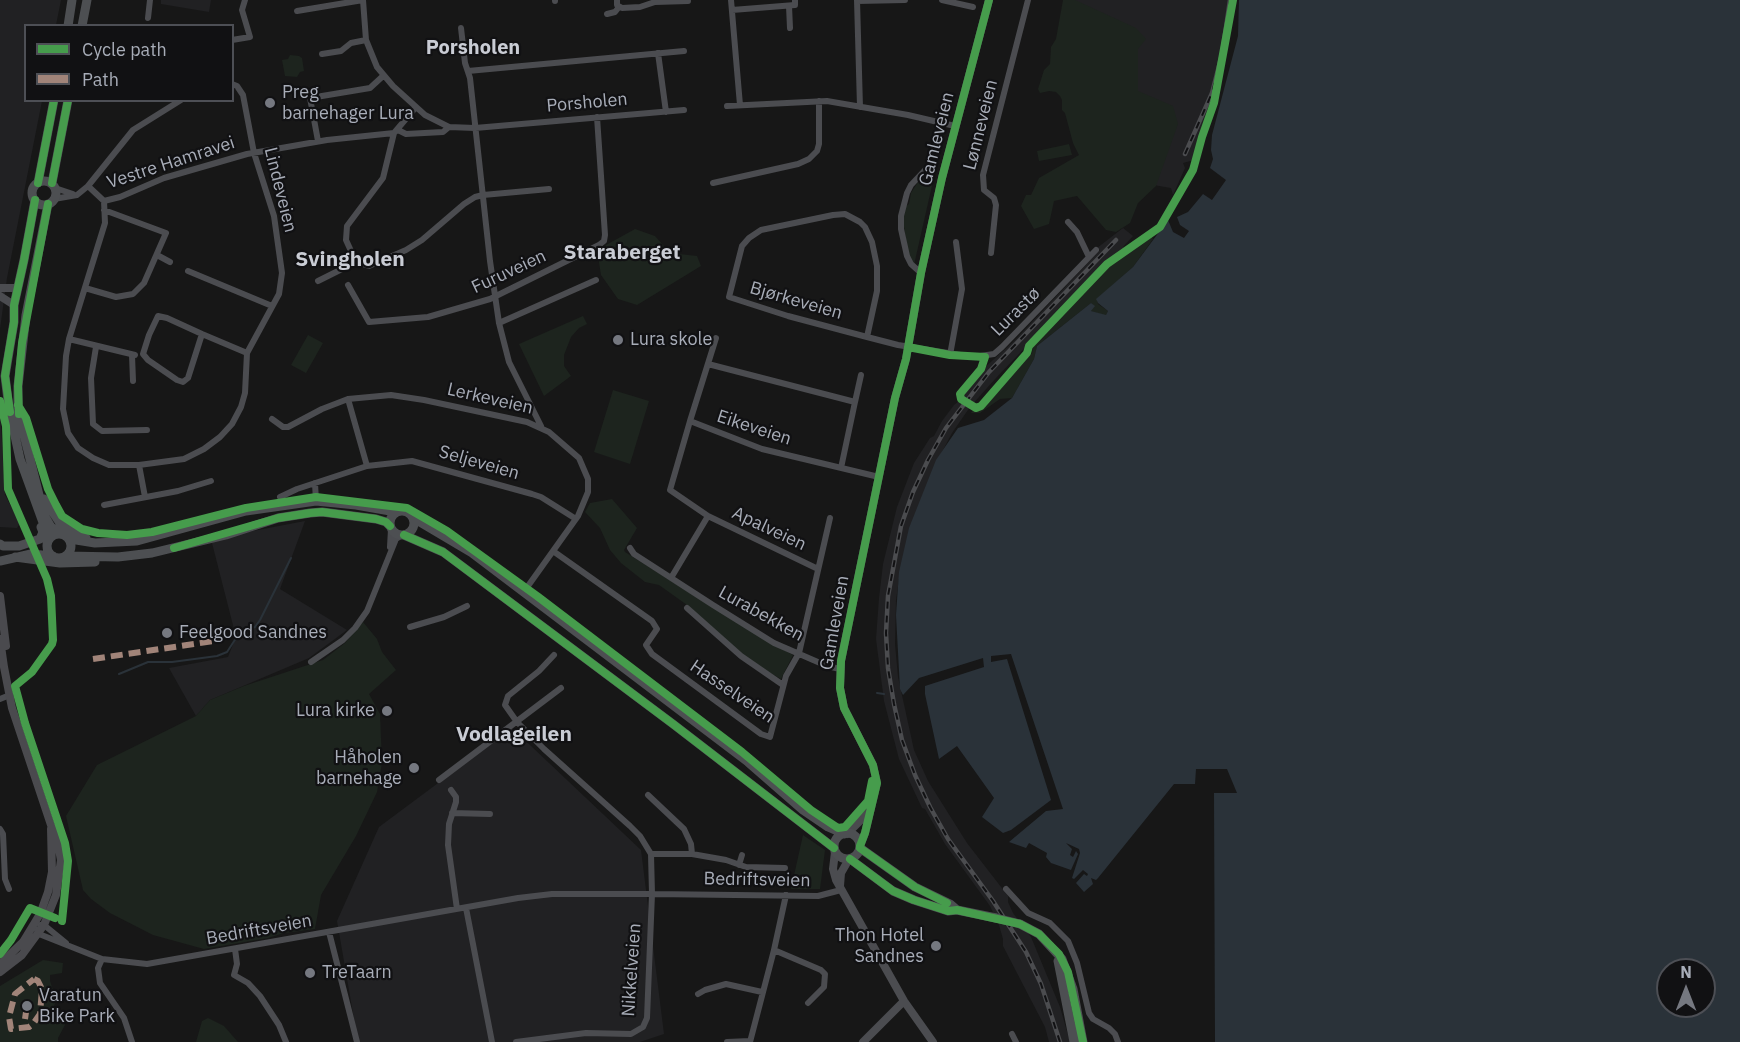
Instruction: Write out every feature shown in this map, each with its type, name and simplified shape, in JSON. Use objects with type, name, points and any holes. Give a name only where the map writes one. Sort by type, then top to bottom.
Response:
[{"type":"main road","points":[[68,24],[72,0]]},
{"type":"main road","points":[[82,24],[87,0]]},
{"type":"main road","name":"Gamleveien","points":[[860,847],[874,802],[877,783],[875,772],[844,708],[840,688],[840,669],[921,273],[988,0]]},
{"type":"main road","points":[[53,556],[47,549],[48,540],[20,459],[5,375],[14,322],[14,305],[35,200],[33,192],[38,183],[54,102]]},
{"type":"main road","points":[[66,556],[71,548],[65,536],[48,523],[44,515],[20,419],[18,386],[26,315],[51,202],[68,102]]},
{"type":"main road","points":[[38,183],[44,181],[53,185]]},
{"type":"main road","points":[[35,200],[41,204],[51,202]]},
{"type":"main road","points":[[40,492],[60,523],[80,536],[92,540],[129,542]]},
{"type":"main road","points":[[0,549],[25,548],[48,540],[56,534],[95,543],[129,542],[153,538],[246,511],[316,501],[396,512],[406,511],[413,518],[472,553],[748,762],[805,811],[828,827],[857,838],[860,847],[915,887],[950,904],[957,910]]},
{"type":"main road","points":[[0,544],[19,546],[40,539],[43,532],[35,504]]},
{"type":"main road","points":[[15,557],[73,564],[182,547],[278,518],[310,513],[322,512],[386,522],[396,534],[443,552],[674,724],[834,850],[840,858],[849,859],[893,891],[914,900],[948,911],[957,910],[1020,924],[1039,934],[1062,959],[1071,982],[1083,1042]]},
{"type":"main road","points":[[391,528],[390,520],[396,512]]},
{"type":"main road","points":[[403,535],[413,528],[413,518]]},
{"type":"main road","points":[[0,561],[31,554],[57,558],[66,556],[117,557]]},
{"type":"main road","points":[[0,596],[10,695],[19,731],[60,850],[60,872],[56,895],[44,925],[22,955],[0,972]]},
{"type":"main road","points":[[0,639],[3,668],[7,677]]},
{"type":"main road","points":[[834,850],[835,841],[869,813]]},
{"type":"main road","points":[[0,964],[23,942],[44,903],[52,861],[51,825]]},
{"type":"main road","points":[[849,859],[856,855],[860,847]]},
{"type":"main road","points":[[1053,947],[1064,984],[1074,1042]]},
{"type":"street","points":[[148,18],[150,0]]},
{"type":"street","points":[[234,40],[250,37],[242,10],[245,0]]},
{"type":"street","name":"Porsholen","points":[[297,11],[363,0],[366,40],[383,76],[425,115],[449,127],[475,128],[684,110]]},
{"type":"street","points":[[731,0],[740,105]]},
{"type":"street","points":[[732,10],[789,6],[795,5],[795,0]]},
{"type":"street","points":[[860,107],[857,1],[904,0]]},
{"type":"street","points":[[942,0],[973,7]]},
{"type":"street","name":"Lønneveien","points":[[991,253],[996,205],[994,198],[984,190],[983,176],[1028,0]]},
{"type":"street","points":[[607,14],[615,12],[618,3],[632,8],[655,2],[688,1]]},
{"type":"street","points":[[789,6],[790,28]]},
{"type":"street","points":[[461,28],[499,323],[509,362],[542,427]]},
{"type":"street","points":[[322,54],[341,51],[351,43],[366,40]]},
{"type":"street","points":[[468,71],[684,51]]},
{"type":"street","points":[[658,53],[666,112]]},
{"type":"street","points":[[318,141],[310,98],[370,88],[383,76]]},
{"type":"street","name":"Lindeveien","points":[[104,201],[105,223],[69,339],[63,409],[69,433],[78,448],[109,465],[139,465],[184,459],[194,455],[226,431],[236,417],[244,399],[247,353],[281,287],[282,273],[274,216],[251,154],[243,95],[234,85]]},
{"type":"street","points":[[728,106],[819,101],[956,126]]},
{"type":"street","points":[[713,183],[798,164],[808,159],[817,151],[819,144],[819,101]]},
{"type":"street","points":[[51,202],[77,195],[88,186],[133,130],[178,102]]},
{"type":"street","points":[[356,262],[346,240],[347,226],[383,178],[396,132],[416,107]]},
{"type":"street","name":"Furuveien","points":[[369,322],[428,317],[495,297],[604,241],[597,117]]},
{"type":"street","name":"Porsholen","points":[[318,141],[396,132],[406,134],[443,132],[449,127]]},
{"type":"street","name":"Vestre Hamravei","points":[[104,201],[120,197],[164,178],[251,154],[318,141]]},
{"type":"street","name":"Gamleveien","points":[[921,273],[911,264],[907,256],[901,216],[911,185],[927,168]]},
{"type":"street","points":[[53,185],[77,195]]},
{"type":"street","points":[[88,186],[104,201]]},
{"type":"street","points":[[318,281],[356,262],[369,266],[406,250],[422,240],[464,204],[483,195],[549,189]]},
{"type":"street","points":[[85,288],[116,297],[133,294],[144,283],[166,233],[104,210]]},
{"type":"street","name":"Bjørkeveien","points":[[867,338],[877,291],[877,266],[872,242],[860,222],[845,214],[833,215],[761,230],[742,246],[729,297],[867,338],[906,347]]},
{"type":"street","points":[[1068,222],[1077,232],[1089,257]]},
{"type":"street","points":[[950,355],[962,290],[956,242]]},
{"type":"street","name":"Lurastø","points":[[906,347],[973,357],[994,354],[1096,250]]},
{"type":"street","points":[[157,255],[170,262]]},
{"type":"street","points":[[188,271],[272,306]]},
{"type":"street","points":[[499,323],[596,280]]},
{"type":"street","points":[[348,285],[362,302],[369,322],[368,331]]},
{"type":"street","points":[[0,288],[17,288]]},
{"type":"street","points":[[0,296],[14,305]]},
{"type":"street","points":[[202,334],[188,378],[183,382],[148,360],[143,354],[158,316],[167,318],[247,353]]},
{"type":"street","points":[[690,421],[716,338]]},
{"type":"street","points":[[69,339],[134,355],[133,381]]},
{"type":"street","points":[[96,346],[91,378],[93,424],[102,431],[147,430]]},
{"type":"street","points":[[708,364],[855,402]]},
{"type":"street","points":[[841,468],[861,375]]},
{"type":"street","name":"Lerkeveien","points":[[272,419],[288,427],[348,399],[373,396],[411,397],[542,427],[579,458],[588,478],[588,492],[576,519],[523,593]]},
{"type":"street","points":[[348,399],[368,466]]},
{"type":"street","name":"Eikeveien","points":[[679,453],[690,421],[762,449],[879,477]]},
{"type":"street","name":"Apalveien","points":[[679,453],[670,490],[708,516],[818,569]]},
{"type":"street","name":"Seljeveien","points":[[280,497],[297,489],[368,466],[400,462],[422,463],[541,497],[576,519]]},
{"type":"street","points":[[139,465],[145,497]]},
{"type":"street","points":[[104,505],[211,481]]},
{"type":"street","points":[[315,483],[316,501]]},
{"type":"street","name":"Apalveien","points":[[671,578],[708,516]]},
{"type":"street","name":"Apalveien","points":[[799,653],[830,518]]},
{"type":"street","points":[[389,553],[391,528]]},
{"type":"street","points":[[311,662],[343,640],[355,628],[367,611],[396,539],[403,535]]},
{"type":"street","name":"Lurabekken","points":[[630,548],[634,554],[774,643],[827,666],[840,669]]},
{"type":"street","name":"Hasselveien","points":[[553,550],[652,621],[657,629],[646,645],[652,654],[761,734],[770,737],[783,685],[799,653]]},
{"type":"street","points":[[410,627],[444,617],[467,606]]},
{"type":"street","name":"Hasselveien","points":[[687,608],[741,656],[783,685]]},
{"type":"street","points":[[554,655],[539,671],[508,696],[505,705],[517,722],[583,786],[640,836],[651,855],[652,894]]},
{"type":"street","points":[[439,780],[561,688]]},
{"type":"street","points":[[0,699],[10,695]]},
{"type":"street","points":[[451,790],[456,796],[448,845],[456,909]]},
{"type":"street","points":[[648,795],[684,829],[691,844],[692,854]]},
{"type":"street","points":[[452,813],[490,814]]},
{"type":"street","points":[[0,830],[3,834],[5,879],[9,889]]},
{"type":"street","points":[[834,850],[833,869],[840,888],[904,1001],[933,1042]]},
{"type":"street","points":[[651,855],[692,854],[739,865],[785,868]]},
{"type":"street","points":[[739,865],[742,855]]},
{"type":"street","points":[[840,888],[841,873],[849,859]]},
{"type":"street","name":"Bedriftsveien","points":[[39,934],[102,959],[147,964],[518,898],[552,894],[818,896],[840,888]]},
{"type":"street","points":[[1005,889],[1028,913],[1050,923],[1068,941],[1077,963],[1089,1013],[1093,1019],[1115,1034],[1118,1042]]},
{"type":"street","name":"Nikkelveien","points":[[516,1042],[576,1034],[631,1034],[643,1027],[647,1018],[652,894]]},
{"type":"street","points":[[727,1042],[750,1041],[786,895]]},
{"type":"street","points":[[466,908],[492,1042]]},
{"type":"street","points":[[34,924],[44,925]]},
{"type":"street","points":[[34,924],[39,934]]},
{"type":"street","name":"Bedriftsveien","points":[[44,925],[69,945]]},
{"type":"street","points":[[328,932],[357,1042]]},
{"type":"street","points":[[235,950],[237,964],[234,975],[248,983],[260,996],[279,1025],[286,1042]]},
{"type":"street","points":[[774,950],[821,970],[825,974],[824,987],[808,1003]]},
{"type":"street","points":[[102,959],[98,968],[100,983],[124,1018],[132,1042]]},
{"type":"street","points":[[698,994],[726,984],[762,992]]},
{"type":"street","points":[[863,1042],[904,1001]]},
{"type":"street","points":[[1012,1034],[1016,1042]]},
{"type":"shaded area","points":[[0,0],[61,0],[56,24],[24,24],[24,102],[42,102],[7,278],[0,329]]},
{"type":"shaded area","points":[[161,0],[211,0],[209,12],[161,4]]},
{"type":"shaded area","points":[[1063,0],[1075,0],[1136,28],[1146,39],[1138,49],[1138,91],[1173,106],[1178,124],[1156,186],[1138,203],[1130,223],[1116,232],[1106,230],[1077,196],[1054,201],[1049,224],[1034,229],[1021,206],[1026,195],[1031,195],[1039,178],[1079,155],[1062,110],[1060,96],[1056,92],[1040,93],[1038,89],[1044,70],[1050,64],[1051,47],[1056,39]]},
{"type":"shaded area","points":[[1069,0],[1231,0],[1212,102],[1194,160],[1183,163],[1185,168],[1173,195],[1171,188],[1148,184]]},
{"type":"shaded area","points":[[1239,0],[1740,0],[1740,1042],[1215,1042],[1214,793],[1237,793],[1227,769],[1196,769],[1195,784],[1174,784],[1098,878],[1096,880],[1091,878],[1093,884],[1084,892],[1076,883],[1084,874],[1087,876],[1088,874],[1083,870],[1074,879],[1072,878],[1080,853],[1079,849],[1066,843],[1072,849],[1070,855],[1073,857],[1076,851],[1078,854],[1071,870],[1051,863],[1046,857],[1047,853],[1029,843],[1026,848],[1009,842],[1046,811],[1063,809],[1011,654],[991,656],[991,662],[1007,659],[1051,800],[1011,830],[1003,833],[982,817],[994,798],[957,746],[939,759],[925,686],[984,667],[983,658],[919,678],[903,695],[900,689],[896,615],[899,572],[909,528],[936,460],[958,428],[984,420],[1012,398],[1034,359],[1037,346],[1091,303],[1095,306],[1091,311],[1106,315],[1108,311],[1096,299],[1133,267],[1168,220],[1173,232],[1184,238],[1189,231],[1180,225],[1177,217],[1188,212],[1203,194],[1212,200],[1226,180],[1210,168],[1213,159],[1212,135],[1238,36]]},
{"type":"shaded area","points":[[290,55],[302,58],[304,71],[300,72],[297,77],[285,76],[282,60],[288,59]]},
{"type":"shaded area","points":[[1069,144],[1072,155],[1039,161],[1037,151]]},
{"type":"shaded area","points":[[938,159],[914,265],[908,254],[903,220],[911,193],[918,182],[930,175]]},
{"type":"shaded area","points":[[1123,228],[1133,236],[1123,247],[1126,249],[1103,266],[996,378],[970,407],[952,433],[935,465],[900,572],[896,600],[895,644],[898,677],[914,750],[928,781],[967,843],[1008,896],[1013,913],[1031,937],[1060,1007],[1070,1042],[1049,1042],[1045,1027],[1003,946],[999,925],[990,906],[945,844],[925,809],[922,808],[899,759],[884,701],[876,639],[879,598],[883,564],[897,507],[914,463],[930,438],[934,436],[954,405],[963,398],[963,392],[982,370],[1014,341],[1100,250],[1097,248]]},
{"type":"shaded area","points":[[635,229],[655,236],[670,253],[697,256],[701,266],[637,305],[618,299],[601,275],[597,250]]},
{"type":"shaded area","points":[[1151,235],[1153,239],[1133,267],[1097,299],[1098,304],[1108,311],[1106,316],[1091,311],[1094,306],[1091,303],[1037,346],[1034,359],[1012,398],[1000,399],[980,413],[971,413],[973,410],[979,411],[984,408],[1032,353],[1034,344],[1110,264]]},
{"type":"shaded area","points":[[583,316],[587,324],[579,328],[571,337],[564,355],[564,366],[571,376],[544,396],[519,344]]},
{"type":"shaded area","points":[[308,335],[323,343],[306,373],[291,365]]},
{"type":"shaded area","points":[[613,390],[649,401],[630,464],[594,452]]},
{"type":"shaded area","points":[[0,409],[5,495],[20,523],[17,528],[0,527]]},
{"type":"shaded area","points":[[612,499],[637,528],[625,552],[793,655],[781,679],[750,662],[687,605],[659,585],[645,582],[621,563],[610,550],[600,528],[585,512],[590,503]]},
{"type":"shaded area","points":[[305,521],[280,589],[347,630],[309,658],[210,700],[196,716],[169,668],[228,657],[236,637],[211,539]]},
{"type":"shaded area","points":[[363,622],[377,639],[382,652],[396,670],[369,694],[380,714],[382,763],[377,792],[356,836],[321,895],[315,929],[204,949],[153,935],[110,913],[91,899],[83,890],[66,816],[97,765],[196,716],[210,700],[244,686],[323,660],[345,643]]},
{"type":"shaded area","points":[[512,728],[641,850],[664,1034],[640,1042],[358,1042],[337,921],[379,827]]},
{"type":"shaded area","points":[[803,835],[825,850],[820,889],[791,889]]},
{"type":"shaded area","name":"Varatun Bike Park","points":[[43,960],[63,963],[62,973],[50,975],[56,999],[52,1014],[66,1023],[58,1042],[0,1042],[0,986]]},
{"type":"shaded area","points":[[208,1018],[224,1026],[238,1042],[196,1042],[202,1021]]},
{"type":"waterway","name":"Lurabekken","points":[[119,674],[148,662],[172,662],[217,656],[227,652],[240,632],[255,627],[260,620],[291,558]]},
{"type":"waterway","name":"Lurabekken","points":[[877,693],[884,694]]},
{"type":"railway","points":[[1185,154],[1212,93],[1222,54],[1230,0]]},
{"type":"railway","points":[[1060,1042],[1041,984],[1026,952],[993,901],[948,839],[915,775],[902,740],[888,668],[886,633],[888,596],[901,526],[913,492],[946,428],[989,372],[1116,240]]},
{"type":"marked path","points":[[93,659],[221,640]]},
{"type":"marked path","points":[[34,979],[38,981],[42,989],[40,1014],[29,1027],[11,1029],[9,1017],[15,994],[34,979]]},
{"type":"marked path","points":[[25,1019],[26,1012]]},
{"type":"cycle path","points":[[860,846],[877,783],[873,765],[844,708],[840,688],[841,661],[895,398],[906,359],[921,273],[942,178],[989,0]]},
{"type":"cycle path","points":[[908,347],[950,355],[985,357],[981,369],[960,394],[961,399],[976,408],[981,406],[1027,353],[1029,346],[1107,264],[1160,227],[1193,170],[1214,103],[1233,0]]},
{"type":"cycle path","points":[[38,183],[54,102]]},
{"type":"cycle path","points":[[52,183],[68,102]]},
{"type":"cycle path","points":[[10,412],[5,376],[14,322],[14,305],[35,200]]},
{"type":"cycle path","points":[[19,414],[18,386],[22,343],[48,204]]},
{"type":"cycle path","points":[[0,401],[6,426],[8,489],[47,579],[51,596],[52,644],[32,672],[15,686],[65,843],[68,861],[62,921]]},
{"type":"cycle path","points":[[18,405],[26,418],[48,489],[56,505],[62,516],[82,529],[98,533],[127,535],[152,532],[246,508],[316,497],[407,508],[447,531],[537,596],[742,752],[811,810],[838,828],[845,827],[868,801],[872,781]]},
{"type":"cycle path","points":[[174,548],[278,518],[310,513],[322,512],[376,519],[390,526]]},
{"type":"cycle path","points":[[404,535],[443,552],[834,848]]},
{"type":"cycle path","points":[[860,848],[915,887],[947,903]]},
{"type":"cycle path","points":[[850,859],[893,891],[914,900],[948,911],[957,910],[1020,924],[1039,934],[1059,954],[1068,972],[1083,1042]]},
{"type":"cycle path","points":[[0,954],[30,908],[55,918]]},
{"type":"place","name":"Preg barnehager Lura","points":[[270,103]]},
{"type":"place","name":"Lura skole","points":[[618,340]]},
{"type":"place","name":"Feelgood Sandnes","points":[[167,633]]},
{"type":"place","name":"Lura kirke","points":[[387,711]]},
{"type":"place","name":"Håholen barnehage","points":[[414,768]]},
{"type":"place","name":"Thon Hotel Sandnes","points":[[936,946]]},
{"type":"place","name":"TreTaarn","points":[[310,973]]},
{"type":"place","name":"Varatun Bike Park","points":[[27,1006]]},
{"type":"district","name":"Porsholen","points":[[473,48]]},
{"type":"district","name":"Staraberget","points":[[622,253]]},
{"type":"district","name":"Svingholen","points":[[350,260]]},
{"type":"district","name":"Vodlageilen","points":[[514,735]]}]
